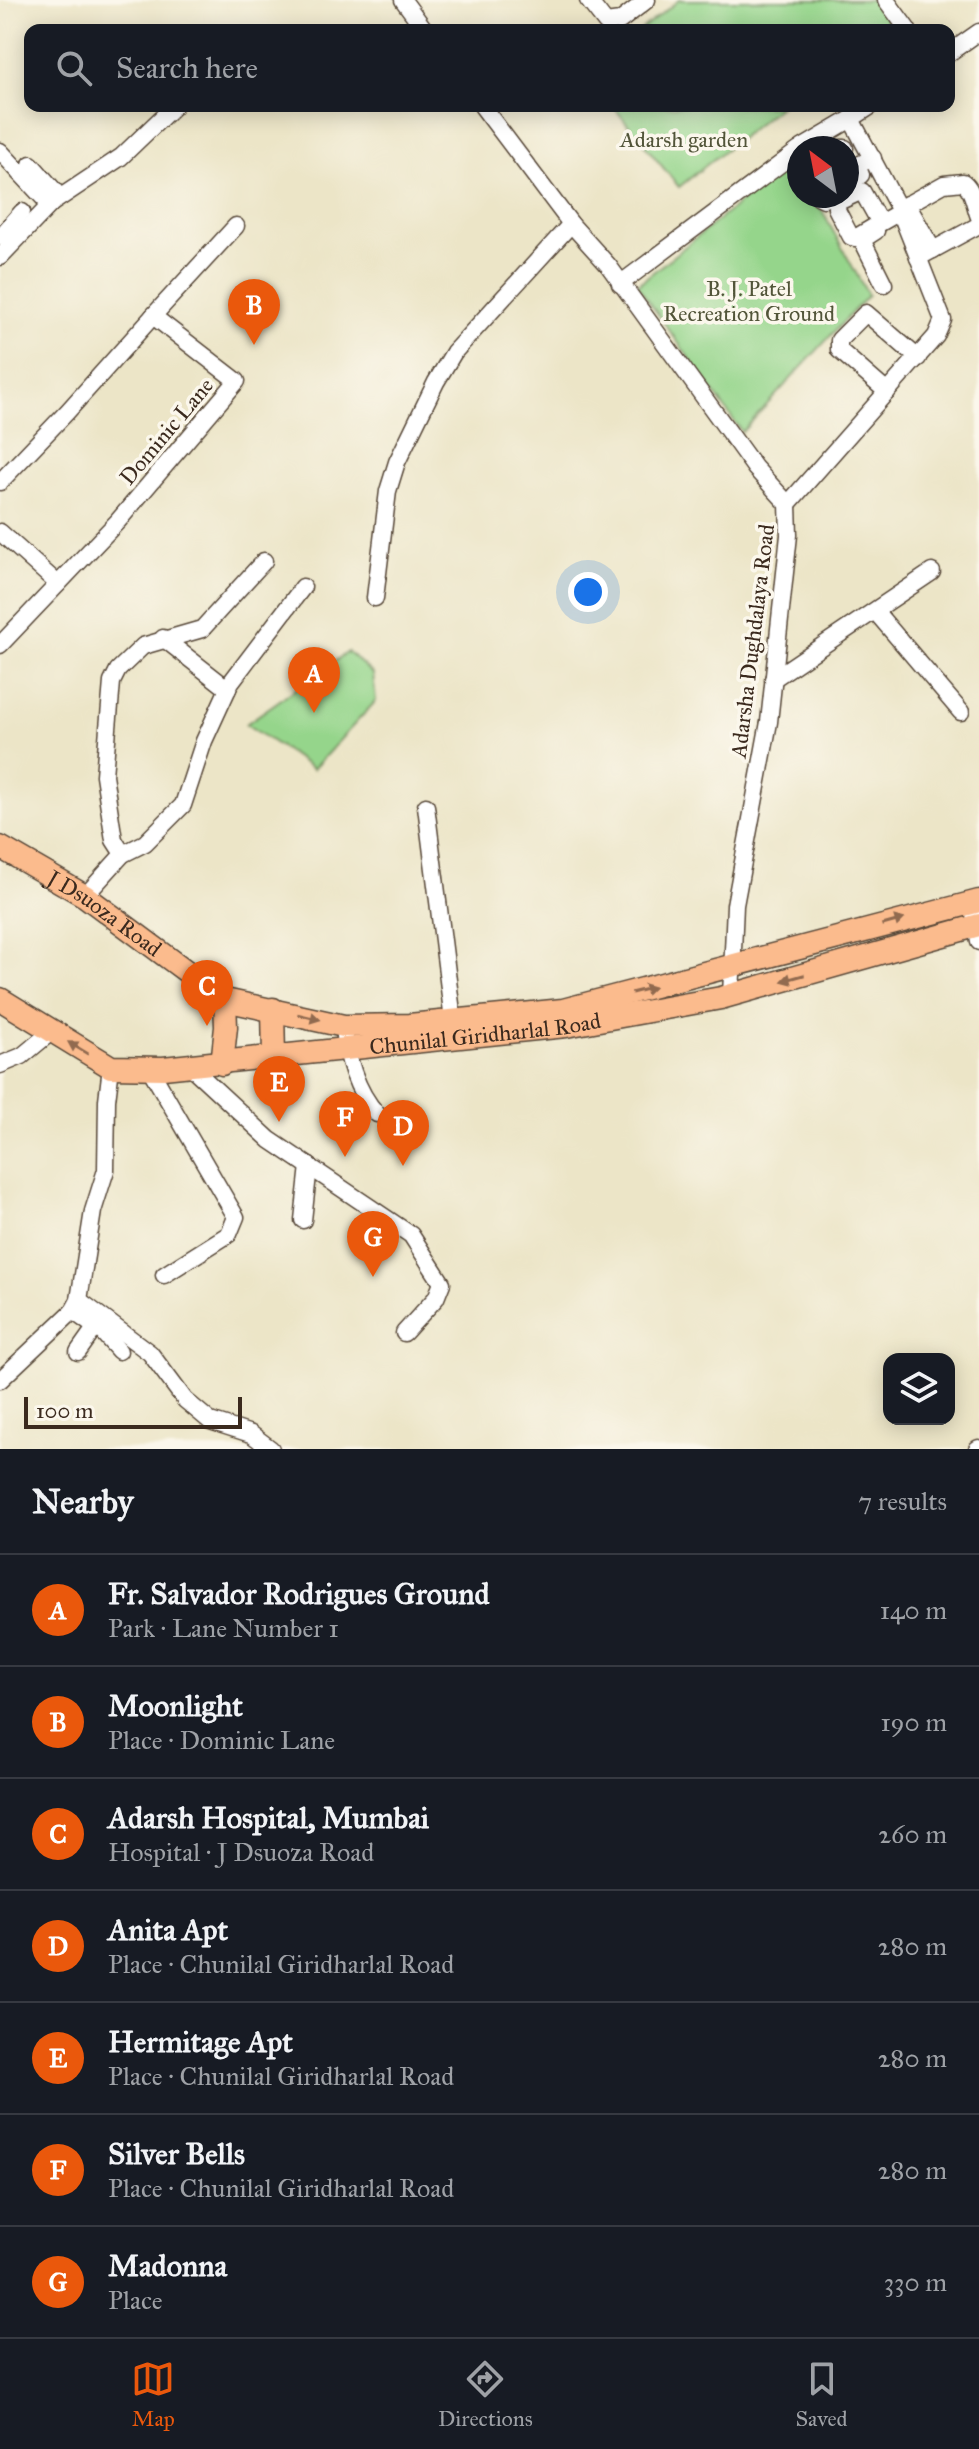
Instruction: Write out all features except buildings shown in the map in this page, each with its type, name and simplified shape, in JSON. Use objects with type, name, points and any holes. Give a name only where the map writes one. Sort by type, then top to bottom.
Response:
[{"type":"main road","name":"J Dsuoza Road","points":[[0,847],[85,896],[225,1000],[344,1026]]},
{"type":"main road","name":"Chunilal Giridharlal Road","points":[[344,1026],[409,1025],[563,1010],[976,901]]},
{"type":"main road","name":"Chunilal Giridharlal Road","points":[[0,999],[111,1067],[150,1069],[222,1064],[566,1026],[731,996],[978,931]]},
{"type":"main road","points":[[222,1064],[225,1000]]},
{"type":"main road","points":[[273,1009],[274,1057]]},
{"type":"street","points":[[403,0],[421,24]]},
{"type":"street","points":[[588,0],[606,23],[620,21],[647,0]]},
{"type":"street","points":[[886,0],[904,24]]},
{"type":"street","points":[[955,49],[979,32]]},
{"type":"street","points":[[0,257],[55,201],[121,157],[168,112]]},
{"type":"street","name":"Adarsha Dughdalaya Road","points":[[487,112],[571,224],[608,265],[755,468],[788,504],[789,535],[769,722],[735,905],[731,996]]},
{"type":"street","points":[[824,136],[862,112]]},
{"type":"street","points":[[788,504],[918,358],[936,336],[943,320],[926,254],[851,119]]},
{"type":"street","points":[[0,151],[55,201]]},
{"type":"street","points":[[859,157],[873,158]]},
{"type":"street","points":[[620,284],[787,161]]},
{"type":"street","points":[[31,164],[55,201]]},
{"type":"street","points":[[864,194],[885,182]]},
{"type":"street","points":[[880,223],[859,190],[836,203],[851,237],[855,238],[902,210],[944,184],[963,182],[976,204],[979,217]]},
{"type":"street","points":[[884,284],[862,240],[902,210]]},
{"type":"street","points":[[0,237],[22,212]]},
{"type":"street","points":[[375,598],[388,491],[397,462],[436,382],[454,352],[571,224]]},
{"type":"street","points":[[926,254],[979,225]]},
{"type":"street","points":[[0,482],[236,226]]},
{"type":"street","points":[[887,392],[839,350],[839,340],[866,313],[918,358]]},
{"type":"street","name":"Dominic Lane","points":[[0,645],[159,474],[237,381],[153,316]]},
{"type":"street","points":[[0,532],[58,584]]},
{"type":"street","points":[[123,854],[114,840],[104,775],[109,693],[118,670],[143,646],[202,629],[264,561]]},
{"type":"street","points":[[773,679],[932,572]]},
{"type":"street","points":[[85,896],[123,854],[145,843],[183,805],[199,753],[228,689],[303,587]]},
{"type":"street","points":[[875,611],[961,712]]},
{"type":"street","points":[[163,638],[228,689]]},
{"type":"street","points":[[426,806],[453,1020]]},
{"type":"street","points":[[976,901],[978,931]]},
{"type":"street","points":[[344,1026],[346,1049],[360,1088],[377,1114]]},
{"type":"street","points":[[0,1065],[22,1056],[51,1032]]},
{"type":"street","points":[[190,1066],[270,1140],[411,1235],[442,1283],[436,1298],[404,1333]]},
{"type":"street","points":[[0,1380],[76,1306],[93,1211],[106,1170],[111,1067]]},
{"type":"street","points":[[150,1069],[236,1217],[229,1234],[164,1275]]},
{"type":"street","points":[[303,1220],[309,1166]]},
{"type":"street","points":[[76,1306],[119,1351]]},
{"type":"street","points":[[76,1306],[150,1353],[185,1400],[210,1421],[251,1434],[271,1449]]},
{"type":"street","points":[[78,1352],[95,1328]]},
{"type":"green space","points":[[679,0],[883,0],[894,15],[883,24],[649,24]]},
{"type":"green space","name":"Adarsh garden","points":[[618,112],[773,112],[679,187]]},
{"type":"green space","name":"B. J. Patel Recreation Ground","points":[[787,165],[787,208],[821,208],[868,295],[742,432],[637,285]]},
{"type":"green space","points":[[348,652],[373,674],[376,701],[313,769],[246,724]]},
{"type":"place","name":"Moonlight","points":[[254,345]]},
{"type":"place","name":"Fr. Salvador Rodrigues Ground","points":[[314,713]]},
{"type":"place","name":"Adarsh Hospital, Mumbai","points":[[207,1026]]},
{"type":"place","name":"Hermitage Apt","points":[[279,1122]]},
{"type":"place","name":"Silver Bells","points":[[345,1157]]},
{"type":"place","name":"Anita Apt","points":[[403,1166]]},
{"type":"place","name":"Madonna","points":[[373,1277]]}]
